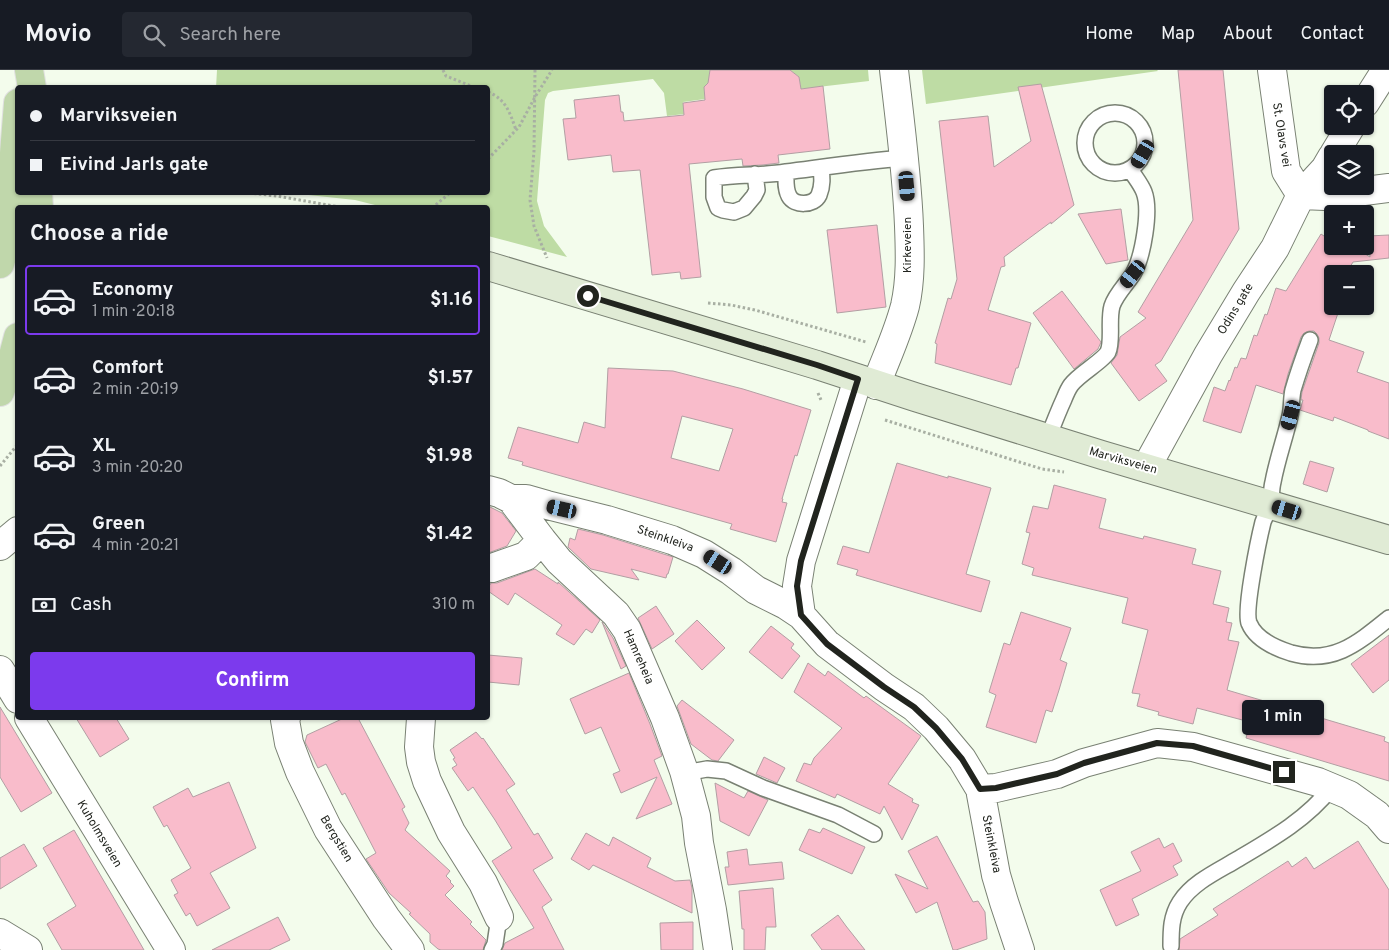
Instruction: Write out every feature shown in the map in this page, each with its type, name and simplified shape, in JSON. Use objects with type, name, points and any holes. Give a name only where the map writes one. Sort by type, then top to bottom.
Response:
[{"type":"main road","points":[[18,85],[20,70]]},
{"type":"main road","points":[[29,70],[32,85]]},
{"type":"main road","points":[[0,264],[7,239],[15,227],[12,206],[12,178],[15,140]]},
{"type":"main road","name":"Marviksveien","points":[[490,267],[817,365],[1048,438],[1389,540]]},
{"type":"main road","points":[[0,392],[15,348]]},
{"type":"street","name":"Kirkeveien","points":[[867,382],[890,350],[905,304],[910,262],[908,200],[894,70]]},
{"type":"street","name":"St. Olavs vei","points":[[1272,70],[1286,171],[1301,195]]},
{"type":"street","points":[[1374,89],[1386,70]]},
{"type":"street","name":"Odins gate","points":[[1147,468],[1208,355],[1275,248],[1301,195],[1324,170]]},
{"type":"street","points":[[1301,195],[1325,196],[1389,188]]},
{"type":"street","points":[[801,615],[797,586],[801,561],[867,382]]},
{"type":"street","name":"Steinkleiva","points":[[499,494],[607,520],[672,540],[704,554],[756,590],[801,615],[827,644],[914,707],[936,728],[962,759],[980,789],[996,875],[1020,950]]},
{"type":"street","name":"Hamreheia","points":[[499,494],[559,561],[616,614],[627,630],[665,718],[684,771],[696,816],[718,950]]},
{"type":"street","points":[[0,546],[15,534]]},
{"type":"street","points":[[492,568],[526,556],[542,540]]},
{"type":"street","points":[[0,670],[15,694]]},
{"type":"street","name":"Kuholmsveien","points":[[30,720],[171,950]]},
{"type":"street","name":"Bergstien","points":[[285,720],[289,743],[300,772],[328,829],[386,918],[410,950]]},
{"type":"street","points":[[421,720],[420,762],[427,781],[452,832],[483,883],[499,917]]},
{"type":"street","points":[[980,789],[996,788],[1057,774],[1084,763],[1157,743],[1193,746],[1318,782],[1349,795],[1377,815],[1389,829]]},
{"type":"street","points":[[0,934],[28,950]]},
{"type":"lane","points":[[755,174],[904,158]]},
{"type":"lane","points":[[786,172],[786,187],[789,197],[796,203],[805,203],[814,200],[819,194],[822,183],[821,168]]},
{"type":"lane","points":[[1048,438],[1070,386],[1086,370],[1105,356],[1108,351],[1109,322],[1112,306],[1117,295],[1133,274],[1140,255],[1147,212],[1144,192],[1130,169]]},
{"type":"lane","points":[[1310,340],[1294,389],[1291,415],[1273,482],[1270,505],[1263,522],[1253,573],[1248,609],[1249,622],[1259,637],[1273,647],[1302,656],[1329,655],[1344,650],[1358,642],[1389,618]]},
{"type":"lane","points":[[684,771],[690,772],[707,769],[726,771],[763,788],[838,815],[874,834]]},
{"type":"lane","points":[[1171,946],[1174,914],[1181,901],[1193,888],[1289,827],[1322,800],[1331,788]]},
{"type":"lane","points":[[492,950],[495,944],[499,917]]},
{"type":"path","points":[[443,70],[446,76],[468,85]]},
{"type":"path","points":[[535,70],[534,152],[530,200],[534,226],[548,261],[539,258]]},
{"type":"path","points":[[490,157],[519,128],[552,70]]},
{"type":"path","points":[[490,93],[494,94],[507,107],[516,130]]},
{"type":"path","points":[[268,195],[328,205]]},
{"type":"path","points":[[436,205],[447,195]]},
{"type":"path","points":[[705,303],[731,305],[755,310],[890,350]]},
{"type":"path","points":[[885,420],[1042,469],[1069,473]]},
{"type":"path","points":[[0,466],[15,448]]},
{"type":"green space","points":[[217,70],[710,70],[709,75],[712,78],[704,87],[705,99],[683,102],[684,114],[667,116],[664,93],[653,79],[548,93],[545,100],[537,201],[544,226],[567,257],[490,237],[490,205],[375,205],[355,200],[309,195],[490,195],[490,85],[216,85]]},
{"type":"green space","points":[[790,70],[868,70],[869,81],[801,89],[799,77]]},
{"type":"green space","points":[[922,70],[1157,70],[1158,71],[926,104]]},
{"type":"building","points":[[710,70],[790,70],[799,77],[801,89],[823,86],[830,149],[778,155],[779,163],[762,165],[743,166],[742,159],[689,164],[701,277],[681,279],[680,272],[652,275],[640,170],[613,172],[611,155],[568,160],[563,119],[576,118],[574,100],[619,95],[624,121],[684,115],[683,103],[705,100],[704,87],[708,83]]},
{"type":"building","points":[[1178,70],[1223,70],[1239,229],[1161,361],[1155,365],[1167,381],[1139,401],[1111,363],[1117,355],[1120,337],[1146,318],[1138,312],[1193,220]]},
{"type":"building","points":[[1041,84],[1074,205],[1051,224],[1051,222],[1004,257],[1005,266],[1001,267],[988,310],[1031,323],[1011,385],[935,363],[937,344],[935,343],[948,298],[951,299],[957,279],[939,121],[988,116],[994,167],[1031,141],[1018,87]]},
{"type":"building","points":[[1121,209],[1128,260],[1106,264],[1078,214]]},
{"type":"building","points":[[877,225],[886,307],[837,313],[827,230]]},
{"type":"building","points":[[1321,234],[1324,236],[1324,255],[1367,255],[1370,257],[1370,255],[1374,255],[1374,236],[1389,235],[1389,258],[1353,262],[1351,265],[1324,265],[1324,315],[1337,315],[1329,340],[1364,352],[1357,372],[1389,383],[1389,439],[1334,417],[1333,421],[1300,410],[1303,400],[1301,400],[1302,392],[1319,343],[1319,338],[1314,331],[1304,333],[1301,337],[1283,394],[1256,385],[1241,433],[1203,421],[1214,387],[1225,391],[1235,367],[1237,368],[1241,358],[1246,359],[1254,335],[1257,336],[1265,314],[1267,315],[1276,288],[1286,291]]},
{"type":"building","points":[[1062,291],[1101,342],[1098,349],[1074,369],[1033,313]]},
{"type":"building","points":[[608,368],[673,371],[743,389],[811,410],[782,499],[782,502],[787,503],[776,542],[730,529],[732,524],[522,465],[523,462],[508,458],[518,427],[578,443],[584,422],[605,428]],"holes":[[[682,416],[733,429],[719,471],[671,458]]]},
{"type":"building","points":[[1310,461],[1334,468],[1327,492],[1303,484]]},
{"type":"building","points":[[897,463],[991,488],[966,574],[990,581],[981,612],[856,575],[858,570],[837,564],[843,546],[869,553]]},
{"type":"building","points":[[1054,485],[1106,499],[1099,528],[1143,539],[1144,536],[1196,549],[1192,564],[1221,571],[1213,604],[1229,608],[1226,622],[1232,623],[1228,640],[1239,642],[1227,690],[1385,737],[1384,741],[1389,743],[1389,781],[1246,738],[1250,722],[1197,708],[1193,724],[1158,715],[1159,712],[1137,706],[1140,694],[1132,693],[1148,630],[1122,623],[1128,598],[1032,575],[1034,568],[1022,564],[1030,533],[1026,532],[1033,506],[1048,509]]},
{"type":"building","points":[[490,507],[502,513],[516,531],[507,546],[490,552]]},
{"type":"building","points":[[578,529],[673,557],[666,578],[631,569],[639,580],[591,569],[568,547],[570,538],[575,540]]},
{"type":"building","points":[[535,569],[558,584],[558,582],[600,620],[592,633],[586,629],[574,645],[556,634],[562,625],[515,593],[508,605],[490,592],[491,583],[497,583]]},
{"type":"building","points":[[656,606],[674,634],[652,649],[638,618]]},
{"type":"building","points":[[1021,612],[1071,628],[1060,660],[1067,663],[1059,690],[1052,712],[1046,710],[1036,743],[986,727],[996,695],[989,692],[1004,643],[1010,645]]},
{"type":"building","points":[[697,620],[725,648],[702,670],[675,641]]},
{"type":"building","points":[[602,622],[613,638],[626,666],[621,669]]},
{"type":"building","points":[[771,626],[794,644],[791,648],[800,656],[782,679],[749,652]]},
{"type":"building","points":[[1389,635],[1389,680],[1373,693],[1351,664]]},
{"type":"building","points":[[490,655],[522,658],[519,685],[490,682]]},
{"type":"building","points":[[808,663],[825,676],[828,671],[864,698],[866,696],[921,736],[888,784],[913,799],[912,802],[919,805],[902,840],[884,806],[880,814],[837,794],[835,798],[796,781],[804,763],[811,765],[814,758],[842,728],[794,692]]},
{"type":"building","points":[[629,673],[662,756],[654,760],[672,804],[636,819],[657,777],[621,793],[613,774],[620,771],[601,727],[585,734],[570,699]]},
{"type":"building","points":[[682,700],[734,740],[718,761],[712,760],[691,744],[677,706]]},
{"type":"building","points":[[0,707],[52,793],[21,812],[0,777]]},
{"type":"building","points":[[77,720],[117,720],[129,739],[100,757]]},
{"type":"building","points":[[340,720],[359,720],[405,807],[402,809],[409,823],[405,830],[450,871],[446,876],[454,886],[445,895],[472,922],[470,924],[486,940],[483,950],[438,949],[430,942],[430,934],[389,893],[366,859],[376,853],[345,793],[342,795],[326,764],[318,768],[305,742],[307,735]]},
{"type":"building","points":[[476,732],[483,738],[515,784],[506,790],[534,835],[538,833],[553,858],[533,870],[552,900],[542,907],[564,950],[502,950],[505,943],[534,928],[492,861],[512,848],[473,787],[468,791],[452,768],[457,765],[450,750]]},
{"type":"building","points":[[764,757],[785,768],[777,783],[756,774]]},
{"type":"building","points":[[229,782],[256,848],[210,873],[230,908],[197,926],[190,913],[186,916],[174,895],[178,893],[171,880],[191,868],[167,825],[164,827],[153,807],[188,788],[193,797]]},
{"type":"building","points":[[715,783],[744,798],[748,791],[768,800],[749,836],[720,821]]},
{"type":"building","points":[[823,828],[865,847],[852,874],[799,850],[809,829],[820,833]]},
{"type":"building","points":[[74,830],[144,950],[62,950],[47,924],[76,906],[43,848]]},
{"type":"building","points":[[586,833],[609,846],[613,837],[651,858],[647,867],[675,881],[690,880],[692,888],[692,913],[593,865],[589,870],[571,859]]},
{"type":"building","points":[[937,836],[973,902],[978,901],[985,912],[987,939],[956,950],[953,950],[937,902],[916,913],[895,874],[928,889],[908,851]]},
{"type":"building","points":[[1159,838],[1164,848],[1173,843],[1182,861],[1173,866],[1178,875],[1132,899],[1139,915],[1116,926],[1100,890],[1141,871],[1131,852]]},
{"type":"building","points":[[1358,841],[1389,890],[1389,950],[1179,950],[1180,939],[1218,915],[1213,909],[1288,861],[1292,867],[1306,857],[1314,869]]},
{"type":"building","points":[[24,844],[37,866],[0,889],[0,858]]},
{"type":"building","points":[[747,849],[749,865],[782,862],[784,879],[728,885],[725,867],[729,867],[727,852]]},
{"type":"building","points":[[773,888],[776,927],[766,927],[765,950],[744,950],[744,929],[742,929],[739,891]]},
{"type":"building","points":[[838,915],[865,950],[822,950],[811,935]]},
{"type":"building","points":[[278,917],[290,940],[269,950],[212,950]]},
{"type":"building","points":[[693,922],[693,950],[661,950],[660,923]]},
{"type":"route","points":[[588,296],[858,379],[801,561],[797,586],[801,615],[827,644],[914,707],[936,728],[962,759],[980,789],[996,788],[1057,774],[1084,763],[1157,743],[1193,746],[1284,772]]}]
